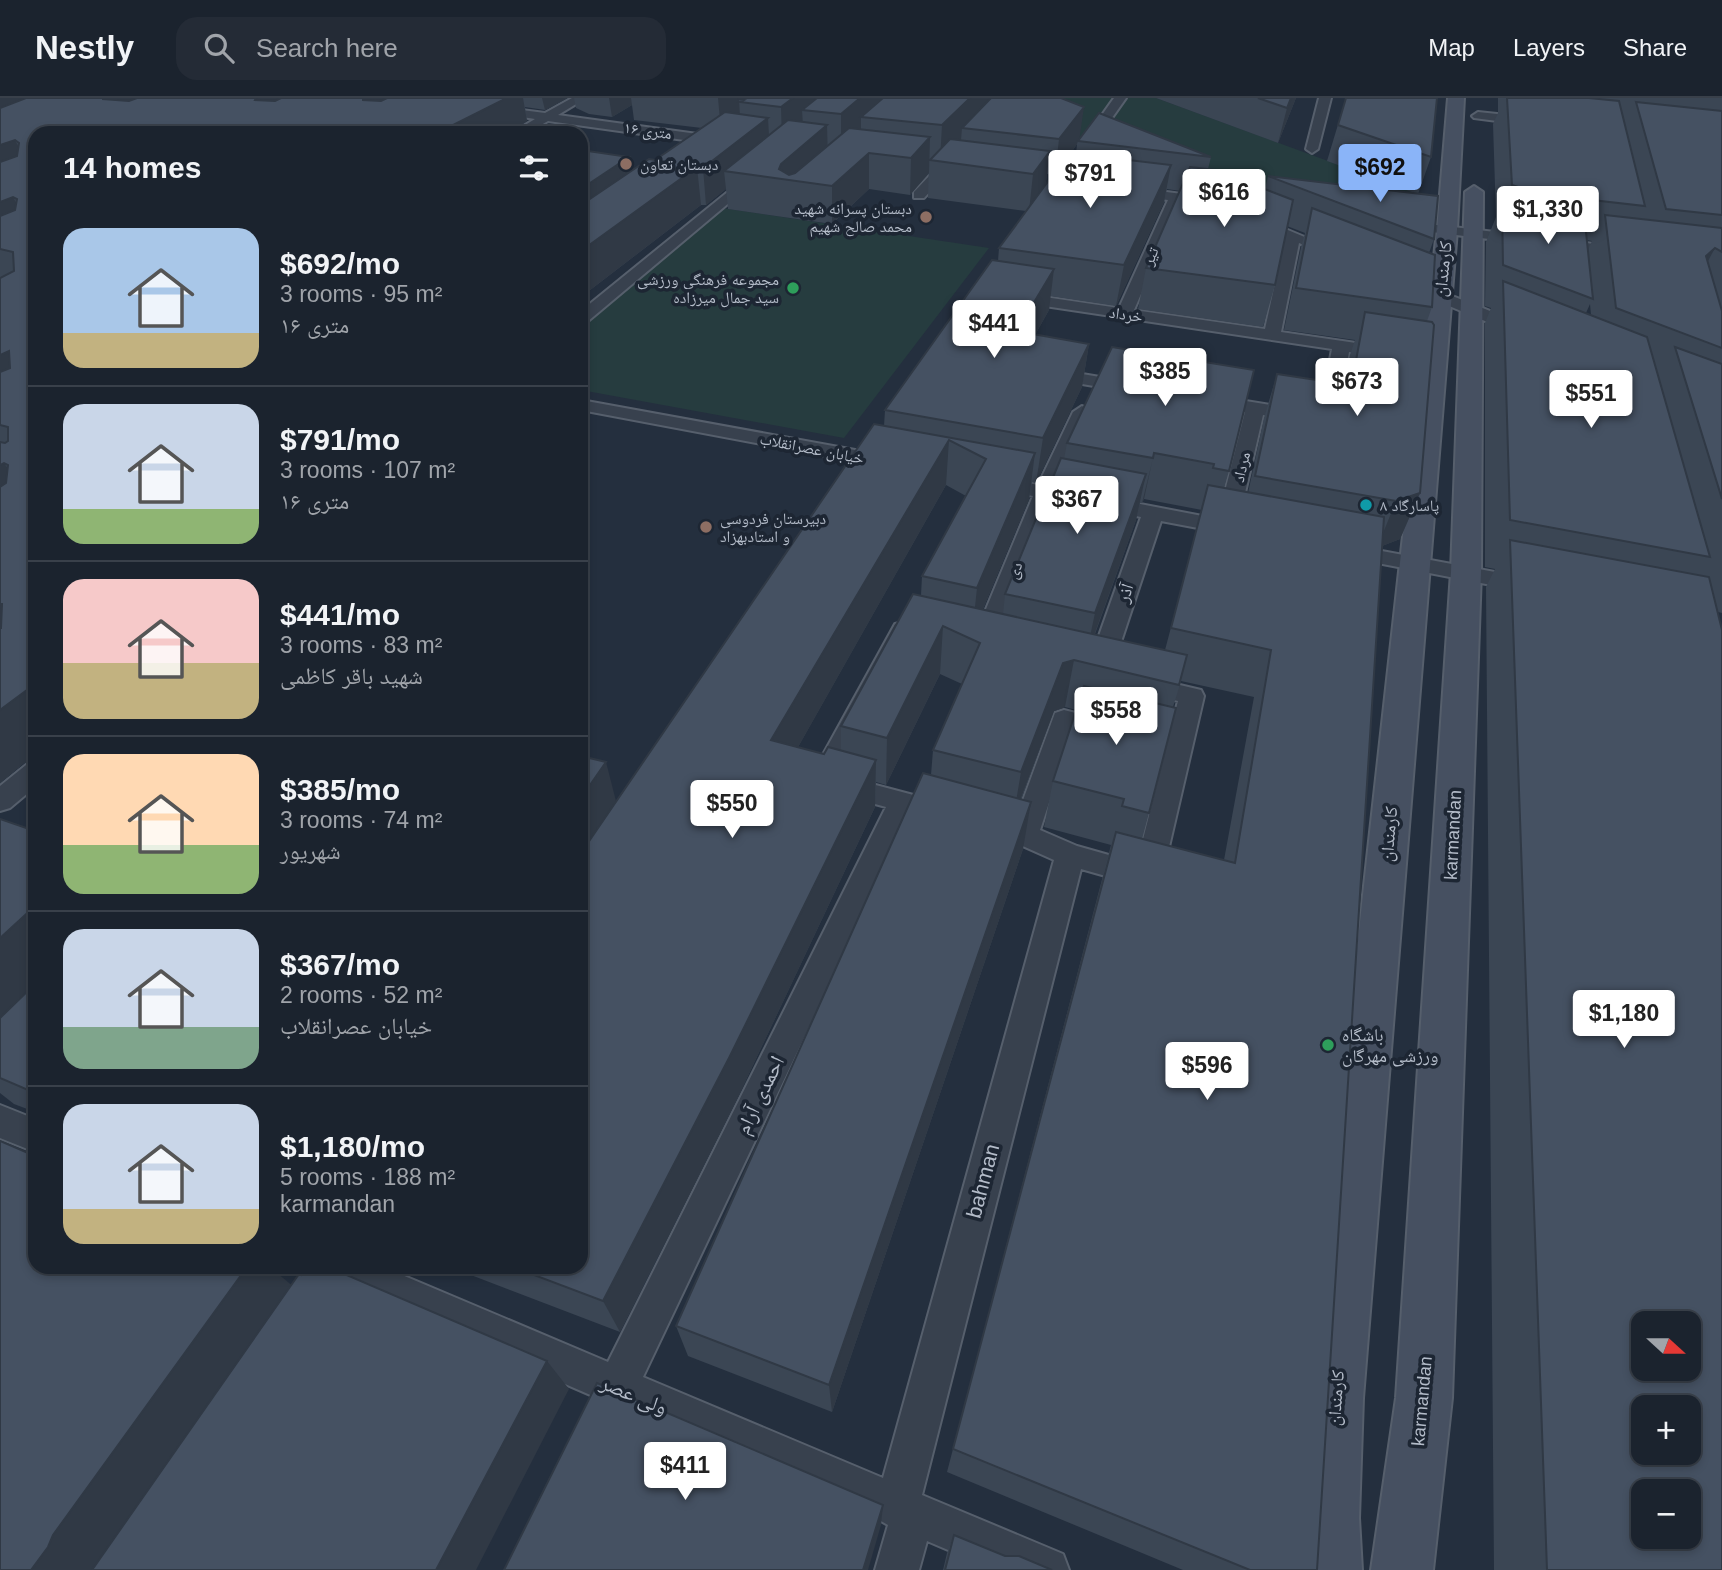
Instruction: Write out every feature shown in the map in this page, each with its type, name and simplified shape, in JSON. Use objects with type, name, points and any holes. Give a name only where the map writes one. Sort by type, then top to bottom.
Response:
[{"type":"main road","name":"karmandan","points":[[1402,1570],[1424,1398],[1466,572],[1455,302],[1471,104]]},
{"type":"main road","name":"کارمندان","points":[[1331,1570],[1329,1518],[1335,1398],[1415,564],[1421,358],[1455,302]]},
{"type":"street","points":[[530,126],[580,98]]},
{"type":"street","points":[[1075,162],[1120,98]]},
{"type":"street","points":[[1312,149],[1325,98]]},
{"type":"street","points":[[1471,104],[1544,123]]},
{"type":"street","name":"۱۶ متری","points":[[481,107],[617,122],[746,144]]},
{"type":"street","points":[[548,116],[553,126]]},
{"type":"street","points":[[699,156],[740,127]]},
{"type":"street","points":[[919,195],[961,151]]},
{"type":"street","points":[[588,313],[762,167]]},
{"type":"street","points":[[1112,189],[1223,206],[1355,261]]},
{"type":"street","name":"تیر","points":[[1124,314],[1175,197]]},
{"type":"street","points":[[1405,225],[1575,253],[1636,247]]},
{"type":"street","points":[[1272,335],[1293,236]]},
{"type":"street","points":[[1404,281],[1534,334]]},
{"type":"street","name":"خرداد","points":[[993,295],[1421,358]]},
{"type":"street","points":[[1189,397],[1328,420],[1341,346]]},
{"type":"street","points":[[1034,371],[1150,390]]},
{"type":"street","name":"دی","points":[[982,647],[1045,492],[1097,381]]},
{"type":"street","name":"خیابان عصرانقلاب","points":[[588,406],[907,466]]},
{"type":"street","name":"مرداد","points":[[1227,527],[1255,407]]},
{"type":"street","points":[[851,481],[881,436]]},
{"type":"street","points":[[976,479],[1254,533]]},
{"type":"street","name":"آذر","points":[[1098,674],[1153,513]]},
{"type":"street","points":[[1321,545],[1548,589]]},
{"type":"street","points":[[903,629],[1098,674],[1192,696],[1167,744],[1148,877],[1070,855],[1024,835],[822,780],[903,629]]},
{"type":"street","points":[[1024,835],[1064,719],[1129,735]]},
{"type":"street","points":[[0,801],[28,778]]},
{"type":"street","name":"احمدی آرام","points":[[586,1420],[611,1385],[904,801]]},
{"type":"street","name":"bahman","points":[[897,1570],[905,1510],[1070,855]]},
{"type":"street","points":[[0,1121],[28,1133]]},
{"type":"street","points":[[313,1301],[332,1274]]},
{"type":"street","name":"ولی عصر","points":[[353,1274],[1047,1570]]},
{"type":"green space","points":[[975,98],[1156,98],[1418,194],[1198,192]]},
{"type":"green space","name":"مجموعه فرهنگی ورزشی سید جمال میرزاده","points":[[722,208],[989,248],[844,438],[588,391],[588,323]]},
{"type":"building","points":[[26,98],[103,98],[129,101],[137,98],[256,98],[255,100],[275,101],[281,98],[363,98],[381,101],[387,98],[503,98],[451,126],[28,126],[28,689],[0,710],[0,487],[6,483],[8,465],[0,465],[0,442],[8,441],[8,427],[0,425],[0,372],[10,368],[9,351],[0,355],[0,278],[14,271],[13,252],[0,249],[0,216],[15,210],[17,199],[13,197],[0,202],[0,162],[17,156],[19,143],[15,140],[0,145],[0,108]]},
{"type":"building","points":[[740,98],[793,98],[781,107],[740,102],[744,100]]},
{"type":"building","points":[[817,98],[860,98],[841,114],[802,110]]},
{"type":"building","points":[[883,98],[970,98],[942,125],[861,117]]},
{"type":"building","points":[[991,98],[1061,98],[1084,107],[1059,139],[962,128]]},
{"type":"building","points":[[1258,98],[1291,98],[1287,108]]},
{"type":"building","points":[[1346,98],[1437,98],[1431,157],[1338,125]]},
{"type":"building","points":[[1507,98],[1589,98],[1619,101],[1645,206],[1539,194],[1512,185]]},
{"type":"building","points":[[1636,102],[1722,111],[1722,215],[1666,209]]},
{"type":"building","points":[[725,112],[768,118],[703,168],[697,167],[588,246],[588,200],[649,159],[655,160]]},
{"type":"building","points":[[1099,113],[1211,157],[1078,141]]},
{"type":"building","points":[[788,120],[827,125],[781,164],[779,169],[789,175],[795,173],[849,128],[930,137],[911,158],[869,153],[832,186],[724,171]]},
{"type":"building","points":[[950,139],[1050,151],[1033,174],[930,160]]},
{"type":"building","points":[[588,151],[629,157],[588,184]]},
{"type":"building","points":[[1069,153],[1171,165],[1124,265],[999,248]]},
{"type":"building","points":[[1190,167],[1250,174],[1246,177],[1249,183],[1293,200],[1275,285],[1146,268]]},
{"type":"building","points":[[1268,176],[1438,196],[1434,239]]},
{"type":"building","points":[[1502,204],[1584,213],[1593,299],[1503,265]]},
{"type":"building","points":[[1312,208],[1435,255],[1432,307],[1296,288]]},
{"type":"building","points":[[1605,215],[1722,228],[1722,252],[1715,248],[1706,256],[1722,311],[1722,348],[1616,308]]},
{"type":"building","points":[[992,260],[1054,269],[1018,329],[1089,344],[1043,438],[885,410]]},
{"type":"building","points":[[1503,281],[1647,337],[1710,557],[1510,520]]},
{"type":"building","points":[[1365,312],[1432,322],[1434,325],[1420,493],[1396,501],[1255,476],[1277,374],[1343,384],[1352,382]]},
{"type":"building","points":[[1112,347],[1254,370],[1229,471],[1213,468],[1214,464],[1154,453],[1153,458],[1067,443]]},
{"type":"building","points":[[1675,347],[1722,364],[1722,499]]},
{"type":"building","points":[[874,424],[1035,453],[977,588],[922,576],[986,459],[949,440],[771,740],[824,754],[828,747],[876,760],[729,1058],[603,1301],[532,1274],[588,1274],[588,843]]},
{"type":"building","points":[[1061,458],[1146,474],[1095,613],[1005,594]]},
{"type":"building","points":[[1208,485],[1384,517],[1317,1570],[1250,1570],[953,1449],[1116,832],[1235,863],[1271,650],[1171,628]]},
{"type":"building","points":[[1510,540],[1709,577],[1722,630],[1722,1570],[1547,1570]]},
{"type":"building","points":[[913,594],[1187,655],[1179,685],[1074,660],[1063,663],[1021,772],[933,750],[980,643],[943,626],[887,738],[841,726]]},
{"type":"building","points":[[1084,686],[1176,708],[1149,813],[1122,806],[1124,799],[1053,781]]},
{"type":"building","points":[[588,758],[606,762],[588,788]]},
{"type":"building","points":[[923,773],[1031,802],[829,1385],[676,1326]]},
{"type":"building","points":[[0,819],[28,829],[28,912],[0,938]]},
{"type":"building","points":[[28,991],[28,1090],[0,1078],[0,1018]]},
{"type":"building","points":[[0,1141],[28,1153],[28,1274],[242,1274],[53,1535],[48,1547],[31,1570],[0,1570]]},
{"type":"building","points":[[299,1274],[344,1274],[547,1361],[436,1570],[92,1570]]},
{"type":"building","points":[[597,1383],[883,1505],[863,1570],[504,1570]]},
{"type":"building","points":[[954,1535],[1005,1556],[1019,1556],[1052,1570],[945,1570]]},
{"type":"place","name":"دبستان تعاون","points":[[626,164]]},
{"type":"place","name":"دبستان پسرانه شهید محمد صالح شهیم","points":[[926,217]]},
{"type":"place","name":"مجموعه فرهنگی ورزشی سید جمال میرزاده","points":[[793,288]]},
{"type":"place","name":"پاسارگاد ۸","points":[[1366,505]]},
{"type":"place","name":"دبیرستان فردوسی و استادبهزاد","points":[[706,527]]},
{"type":"place","name":"باشگاه ورزشی مهرگان","points":[[1328,1045]]}]
